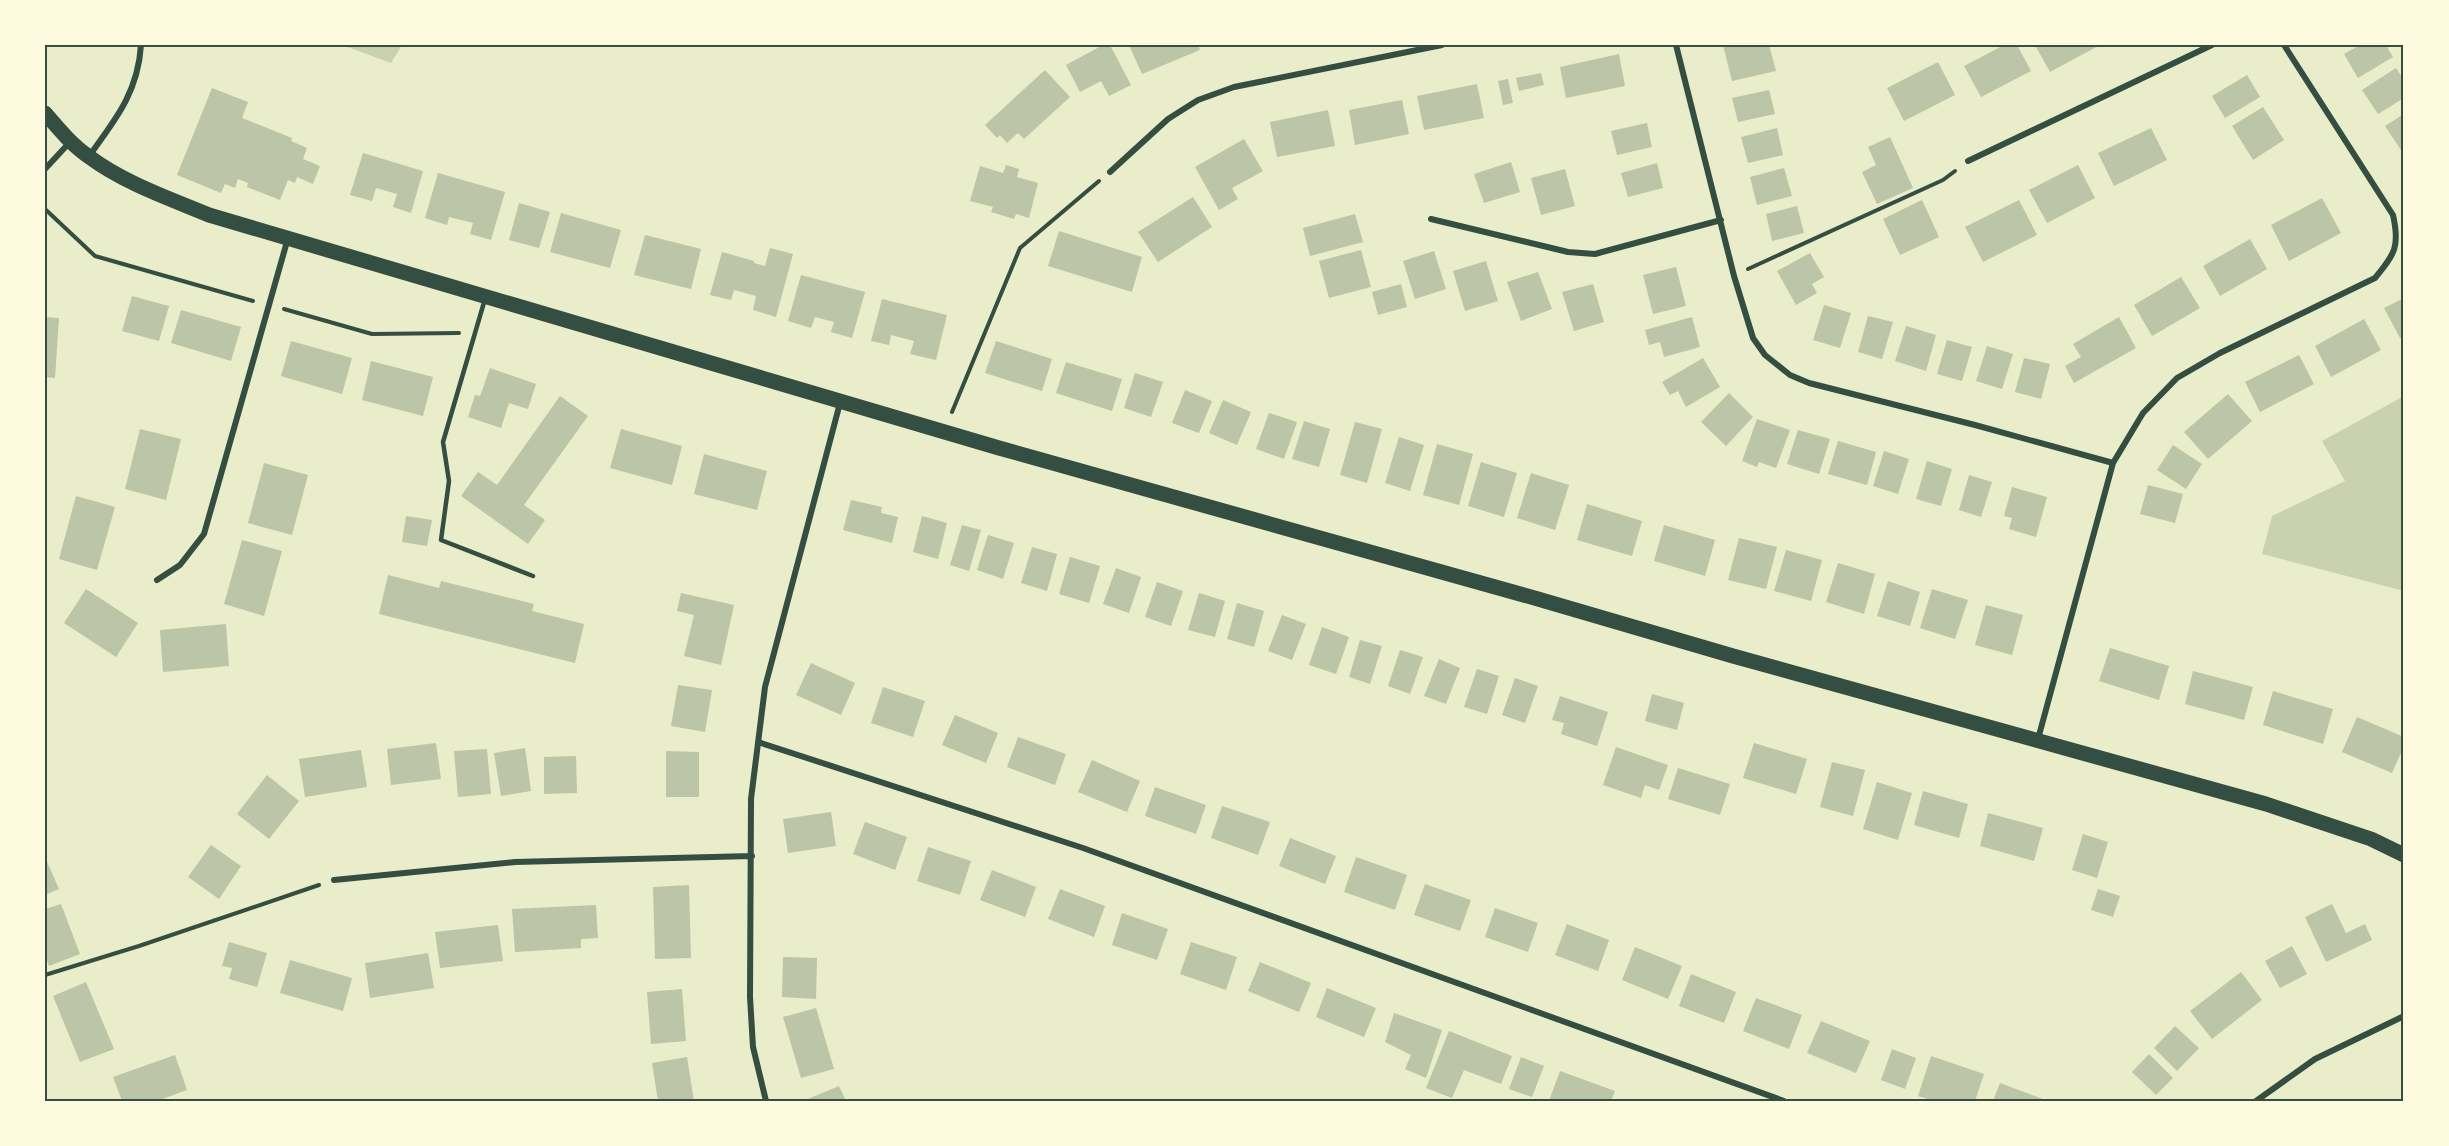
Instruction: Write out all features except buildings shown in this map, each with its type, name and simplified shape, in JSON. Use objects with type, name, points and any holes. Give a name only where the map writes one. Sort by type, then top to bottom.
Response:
[{"type":"main road","points":[[45,113],[70,141],[89,157],[140,187],[209,214],[944,432],[1733,656],[2266,804],[2371,839],[2404,855]]},
{"type":"street","points":[[89,157],[122,110],[132,91],[140,68],[141,45]]},
{"type":"street","points":[[1110,172],[1168,119],[1198,100],[1234,87],[1442,45]]},
{"type":"street","points":[[1676,45],[1734,276],[1753,338],[1765,355],[1790,375],[1809,383],[2113,463]]},
{"type":"street","points":[[1968,161],[2212,45]]},
{"type":"street","points":[[2038,740],[2113,463],[2143,413],[2177,378],[2220,352],[2376,278],[2390,260],[2398,237],[2393,215],[2284,45]]},
{"type":"street","points":[[45,169],[70,141]]},
{"type":"street","points":[[1431,219],[1568,252],[1594,254],[1721,220]]},
{"type":"street","points":[[157,580],[180,565],[204,534],[288,238]]},
{"type":"street","points":[[766,1101],[753,1047],[751,1007],[751,799],[765,687],[840,402]]},
{"type":"street","points":[[758,742],[1083,848],[1784,1101]]},
{"type":"street","points":[[334,880],[515,862],[752,856]]},
{"type":"street","points":[[2256,1101],[2315,1059],[2404,1016]]},
{"type":"lane","points":[[485,297],[443,441],[449,481],[441,540],[533,576]]},
{"type":"path","points":[[1734,276],[1943,180],[1968,161]]},
{"type":"path","points":[[944,432],[1020,248],[1110,172]]},
{"type":"path","points":[[45,975],[140,946],[334,880]]},
{"type":"green space","points":[[342,45],[402,45],[391,63]]},
{"type":"green space","points":[[2404,396],[2404,591],[2262,554],[2272,516],[2345,481],[2322,441]]}]
